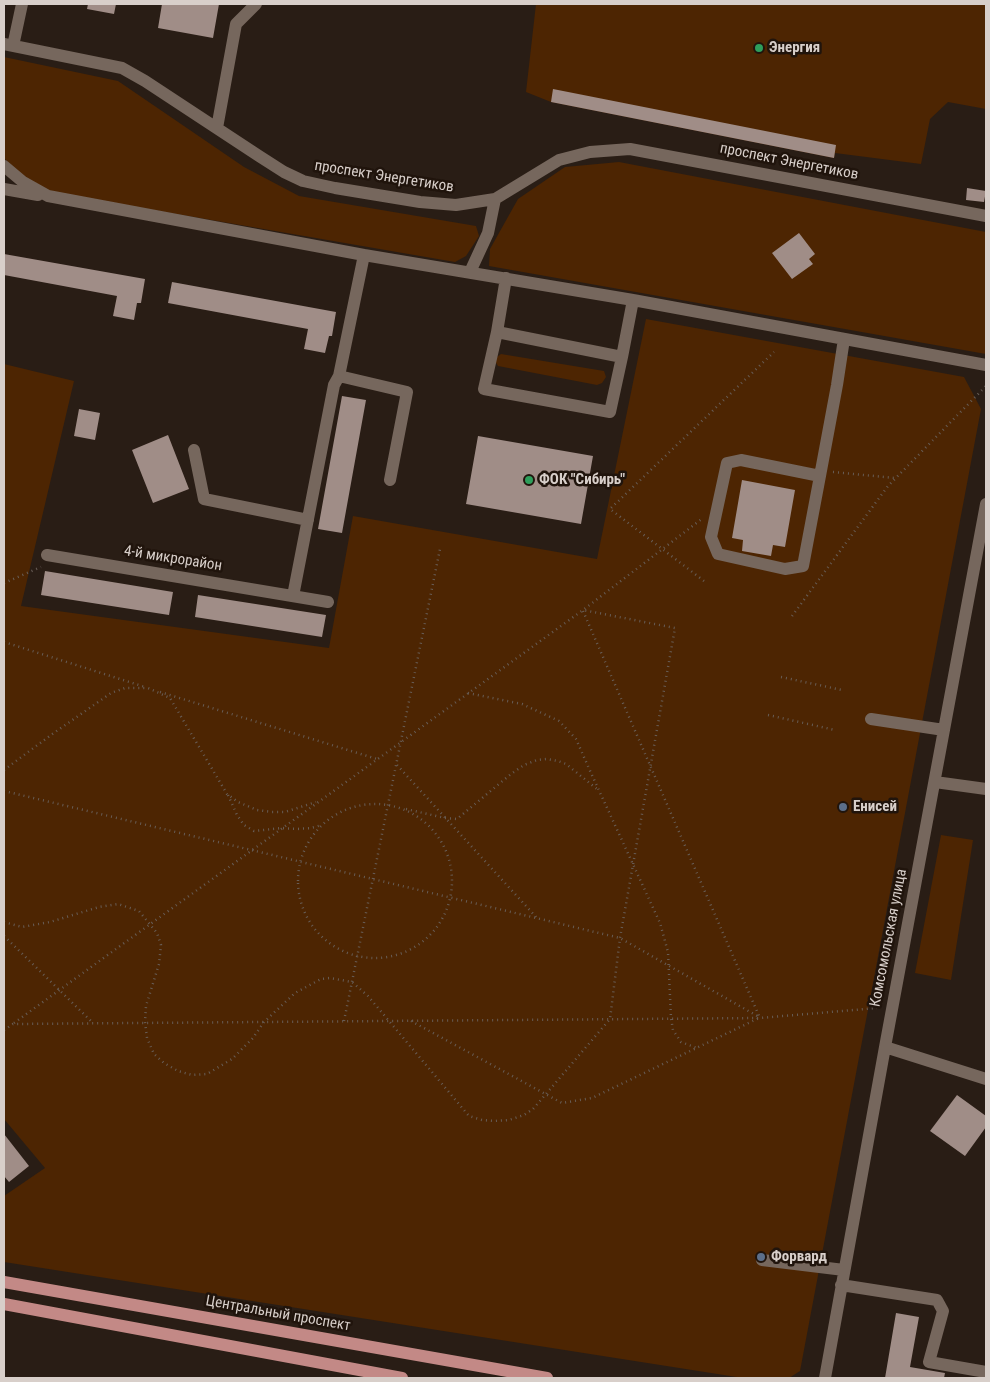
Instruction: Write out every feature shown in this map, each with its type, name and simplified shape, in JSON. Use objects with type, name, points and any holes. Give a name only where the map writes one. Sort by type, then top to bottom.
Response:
[{"type":"main road","name":"Центральный проспект","points":[[4,1282],[547,1378]]},
{"type":"main road","points":[[4,1304],[402,1378]]},
{"type":"street","points":[[8,45],[22,4]]},
{"type":"street","points":[[217,128],[236,24],[256,4]]},
{"type":"street","name":"проспект Энергетиков","points":[[8,45],[122,68],[284,172],[303,181],[336,188],[420,202],[456,205],[495,199],[559,160],[590,152],[630,149],[986,216]]},
{"type":"street","points":[[4,166],[23,182],[48,196]]},
{"type":"street","points":[[4,188],[364,255],[634,300],[986,365]]},
{"type":"street","points":[[470,272],[488,234],[495,199]]},
{"type":"street","points":[[293,596],[334,385],[339,376],[364,255]]},
{"type":"street","points":[[506,278],[497,332],[484,390],[610,412],[634,300]]},
{"type":"street","points":[[497,332],[622,357]]},
{"type":"street","points":[[824,474],[741,460],[727,463],[711,538],[718,554],[785,569],[803,566],[824,474],[844,339]]},
{"type":"street","points":[[339,376],[407,392],[390,480]]},
{"type":"street","points":[[194,450],[204,499],[308,520]]},
{"type":"street","name":"Комсомольская улица","points":[[825,1378],[986,504]]},
{"type":"street","name":"4-й микрорайон","points":[[47,555],[328,602]]},
{"type":"street","points":[[871,719],[944,730]]},
{"type":"street","points":[[935,782],[986,789]]},
{"type":"street","points":[[885,1047],[986,1079]]},
{"type":"street","points":[[762,1260],[844,1270]]},
{"type":"street","points":[[841,1285],[937,1300],[943,1311],[929,1362],[986,1372]]},
{"type":"path","points":[[704,581],[610,509],[774,352]]},
{"type":"path","points":[[792,616],[882,493],[986,386]]},
{"type":"path","points":[[824,474],[895,478]]},
{"type":"path","points":[[4,1030],[583,610],[704,518]]},
{"type":"path","points":[[344,1021],[440,549]]},
{"type":"path","points":[[4,584],[42,567]]},
{"type":"path","points":[[4,922],[22,927],[50,922],[99,907],[118,904],[139,911],[157,933],[161,944],[159,964],[146,1006],[147,1038],[154,1054],[164,1063],[178,1071],[192,1075],[206,1074],[232,1059],[253,1038],[264,1022],[294,993],[321,979],[330,978],[352,982],[368,996],[468,1116],[482,1120],[509,1120],[524,1115],[533,1109],[610,1019],[620,938],[675,628],[583,610]]},
{"type":"path","points":[[583,610],[760,1018]]},
{"type":"path","points":[[4,642],[377,759]]},
{"type":"path","points":[[781,677],[842,690]]},
{"type":"path","points":[[4,770],[111,692],[125,688],[148,688],[170,698],[244,825],[254,831],[282,828],[304,829],[324,824]]},
{"type":"path","points":[[468,693],[522,704],[559,720],[576,739],[660,924],[668,952],[673,1030],[681,1042],[697,1048]]},
{"type":"path","points":[[768,716],[835,730]]},
{"type":"path","points":[[404,809],[424,821],[440,838],[450,859],[453,882],[448,906],[436,929],[418,946],[394,956],[369,958],[345,952],[324,939],[308,919],[299,895],[299,870],[306,848],[318,828],[337,814],[358,806],[382,804],[457,819],[511,774],[524,765],[537,760],[553,760],[566,764],[599,790]]},
{"type":"path","points":[[396,764],[538,919]]},
{"type":"path","points":[[4,790],[620,938],[760,1018]]},
{"type":"path","points":[[227,794],[238,802],[257,810],[272,812],[285,812],[320,800]]},
{"type":"path","points":[[4,936],[92,1023]]},
{"type":"path","points":[[13,1024],[760,1018],[876,1008]]},
{"type":"path","points":[[411,1020],[562,1104],[592,1098],[760,1018]]},
{"type":"shaded area","name":"Энергия","points":[[536,4],[986,4],[986,109],[948,102],[930,119],[921,164],[835,153],[834,158],[551,102],[526,92]]},
{"type":"shaded area","points":[[4,57],[118,81],[244,167],[299,196],[476,226],[479,236],[466,256],[455,262],[49,192],[20,174],[4,158]]},
{"type":"shaded area","points":[[619,162],[986,232],[986,354],[489,266],[490,249],[518,199],[565,167]]},
{"type":"shaded area","points":[[646,319],[964,377],[981,409],[800,1371],[789,1378],[743,1378],[4,1262],[4,1196],[45,1168],[4,1119],[4,364],[74,381],[21,606],[329,648],[353,516],[597,559]]},
{"type":"shaded area","points":[[501,354],[604,371],[606,377],[602,383],[597,385],[498,366],[495,361]]},
{"type":"shaded area","points":[[941,835],[973,840],[951,980],[915,973]]},
{"type":"building","points":[[88,4],[116,4],[114,14],[87,9]]},
{"type":"building","points":[[162,4],[219,4],[213,38],[158,28]]},
{"type":"building","points":[[553,89],[836,145],[834,158],[551,102]]},
{"type":"building","points":[[967,188],[986,191],[984,202],[966,200]]},
{"type":"building","points":[[799,233],[815,254],[809,259],[813,264],[792,279],[772,253]]},
{"type":"building","points":[[4,254],[145,279],[141,303],[137,303],[134,320],[113,316],[117,296],[4,275]]},
{"type":"building","points":[[172,282],[336,312],[332,336],[329,336],[325,353],[304,349],[308,329],[168,303]]},
{"type":"building","points":[[342,396],[366,400],[342,533],[318,529]]},
{"type":"building","points":[[79,409],[100,413],[95,440],[74,436]]},
{"type":"building","points":[[168,435],[189,489],[153,503],[132,450]]},
{"type":"building","name":"ФОК \"Сибирь\"","points":[[478,436],[593,456],[581,524],[466,504]]},
{"type":"building","points":[[742,480],[795,490],[785,547],[773,545],[771,556],[742,551],[743,540],[732,538]]},
{"type":"building","points":[[45,571],[173,592],[169,615],[41,595]]},
{"type":"building","points":[[198,595],[326,615],[322,637],[195,617]]},
{"type":"building","points":[[957,1095],[986,1116],[986,1127],[965,1156],[930,1131]]},
{"type":"building","points":[[4,1134],[29,1166],[9,1182],[4,1176]]},
{"type":"building","points":[[896,1313],[919,1317],[910,1367],[945,1373],[944,1378],[885,1378]]},
{"type":"place","name":"Энергия","points":[[759,48]]},
{"type":"place","name":"ФОК \"Сибирь\"","points":[[529,480]]},
{"type":"place","name":"Енисей","points":[[843,807]]},
{"type":"place","name":"Форвард","points":[[761,1257]]}]
